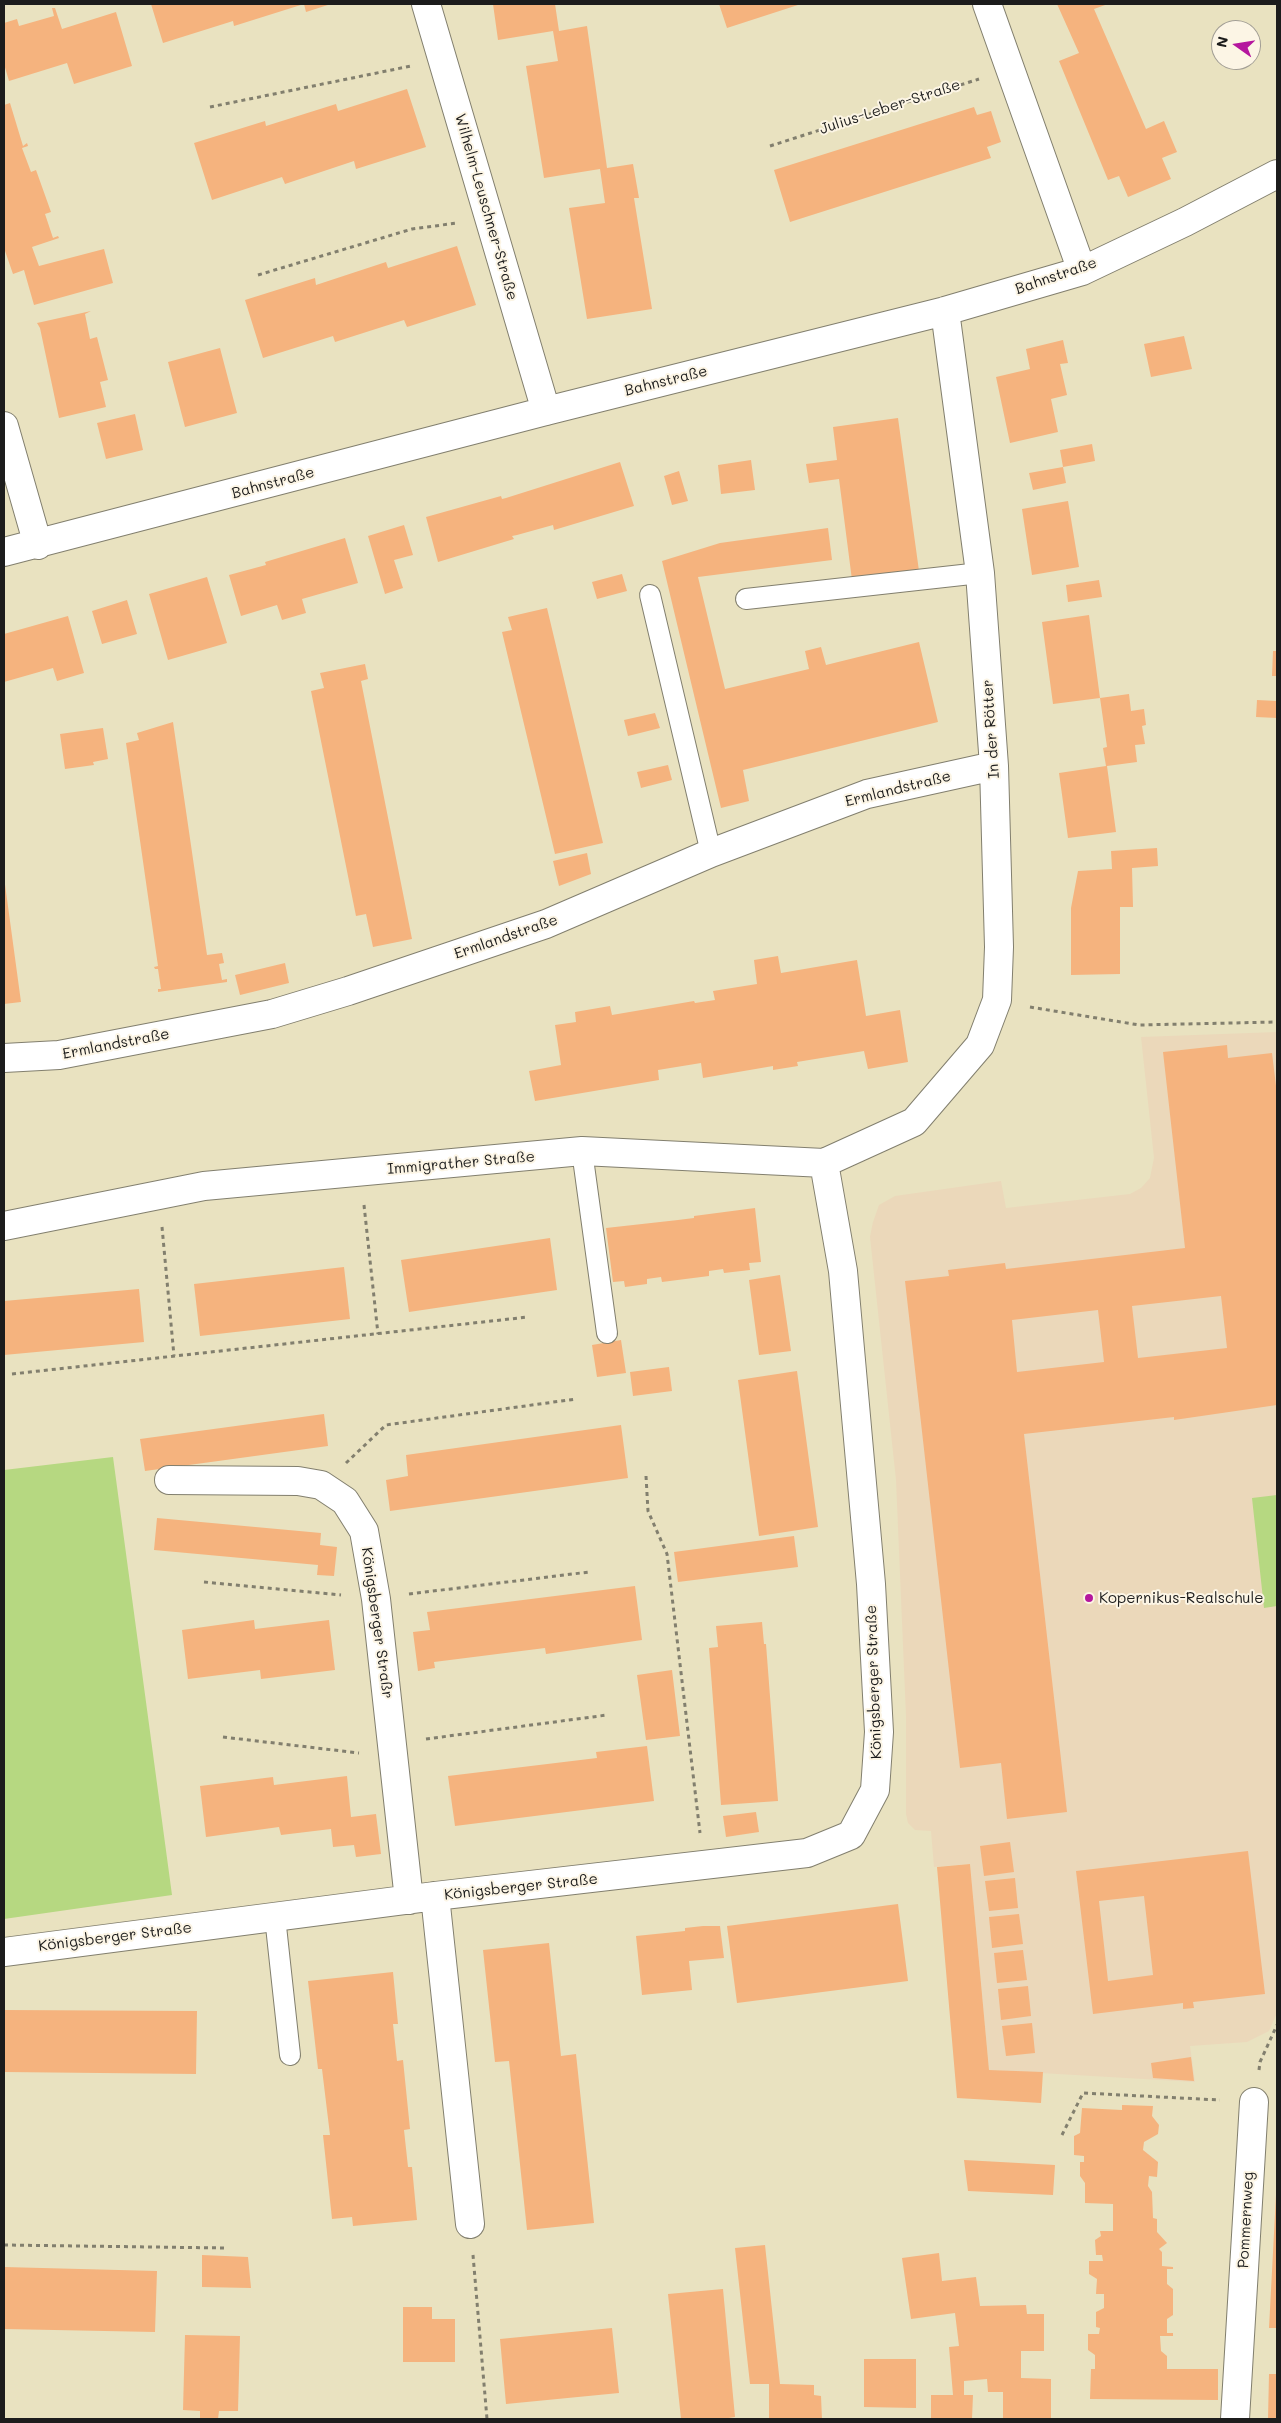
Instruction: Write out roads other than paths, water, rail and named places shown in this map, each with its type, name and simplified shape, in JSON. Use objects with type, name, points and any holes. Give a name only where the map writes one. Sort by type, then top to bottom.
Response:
[{"type":"street","name":"Wilhelm-Leuschner-Straße","points":[[426,4],[546,411]]},
{"type":"street","points":[[987,4],[1082,271]]},
{"type":"street","name":"Bahnstraße","points":[[4,552],[38,545],[546,411],[945,311],[1082,271],[1185,222],[1277,174]]},
{"type":"street","name":"In der Rötter","points":[[914,1122],[980,1045],[997,1000],[999,948],[994,766],[980,573],[945,311]]},
{"type":"street","points":[[4,426],[38,545]]},
{"type":"street","name":"Ermlandstraße","points":[[4,1058],[59,1055],[272,1014],[348,991],[546,924],[711,853],[867,794],[994,766]]},
{"type":"street","name":"Immigrather Straße","points":[[4,1226],[204,1186],[582,1152],[824,1163],[914,1122]]},
{"type":"street","name":"Königsberger Straße","points":[[4,1952],[422,1898],[807,1853],[851,1835],[875,1790],[879,1732],[871,1584],[843,1271],[824,1163]]},
{"type":"street","name":"Königsberger Straßr","points":[[169,1480],[298,1481],[321,1486],[345,1501],[364,1532],[376,1598],[393,1750],[422,1898]]},
{"type":"street","name":"Königsberger Straße","points":[[422,1898],[470,2224]]},
{"type":"street","name":"Pommernweg","points":[[1235,2419],[1254,2102]]},
{"type":"lane","points":[[746,599],[980,573]]},
{"type":"lane","points":[[650,595],[711,853]]},
{"type":"lane","points":[[582,1152],[607,1333]]},
{"type":"lane","points":[[275,1917],[290,2055]]},
{"type":"place","name":"Kopernikus-Realschule","points":[[1089,1598]]}]
